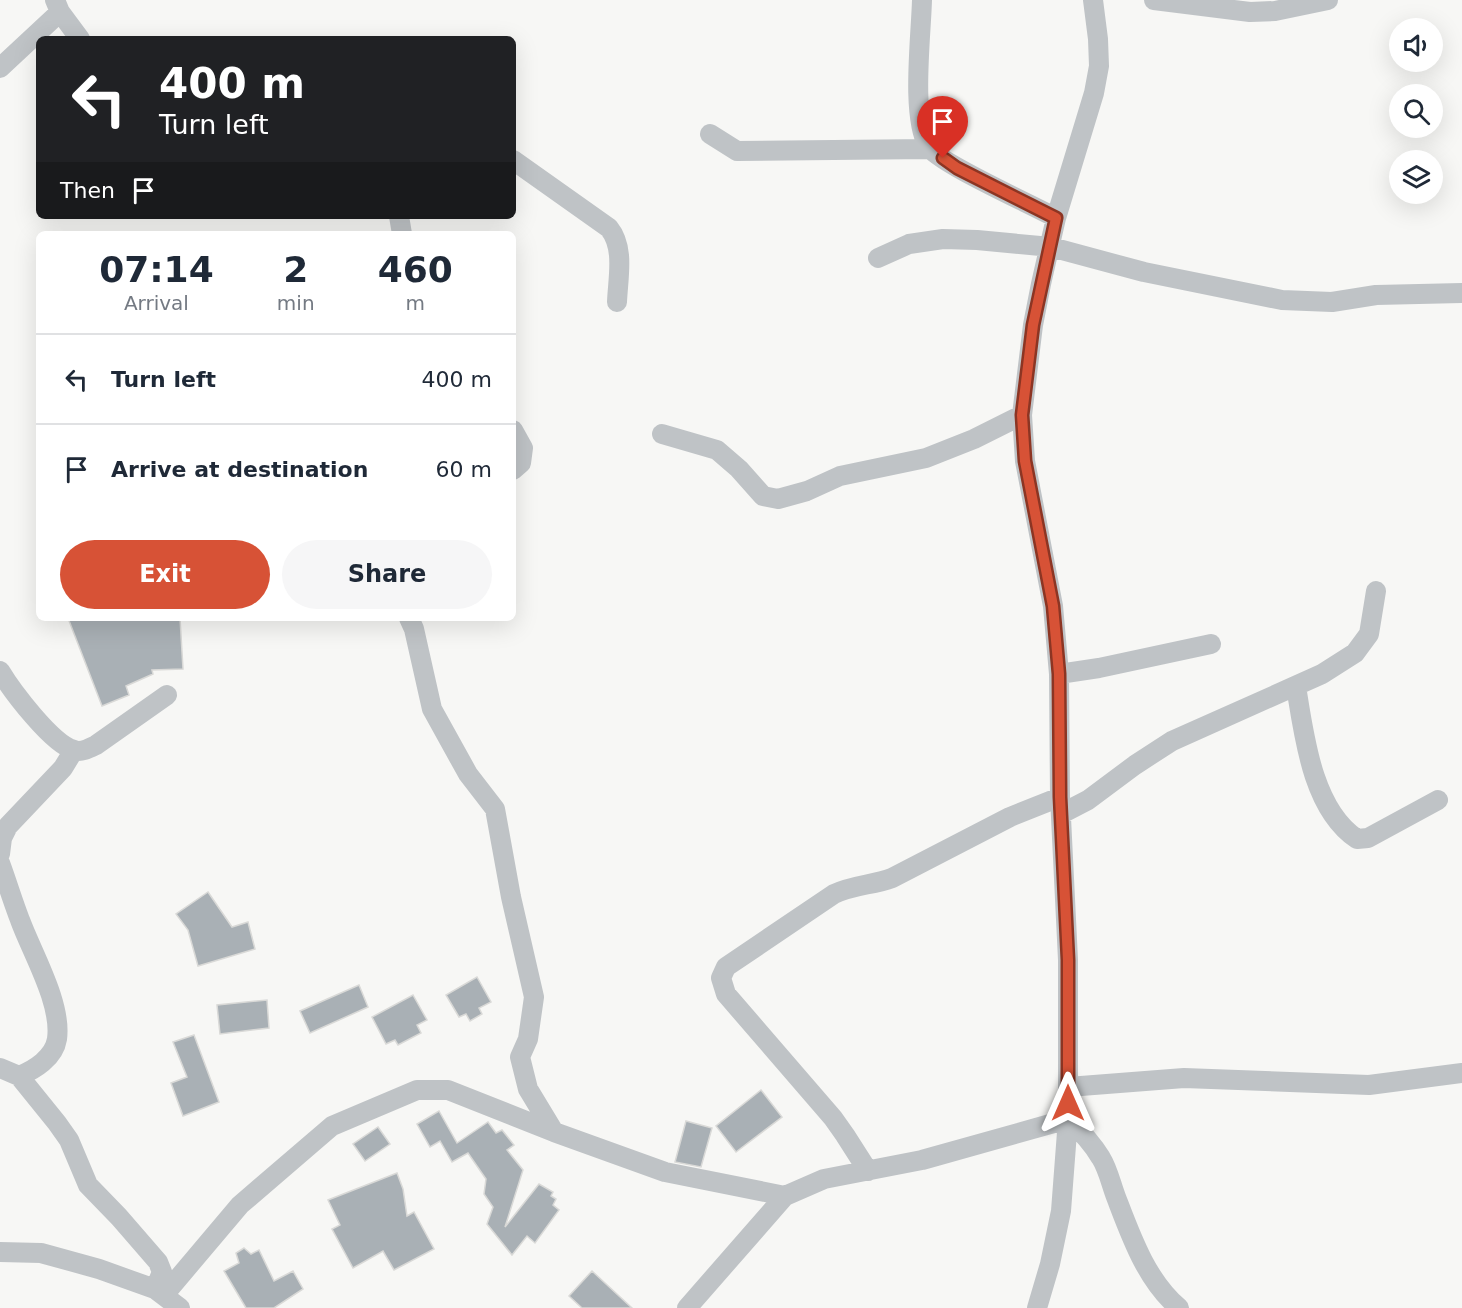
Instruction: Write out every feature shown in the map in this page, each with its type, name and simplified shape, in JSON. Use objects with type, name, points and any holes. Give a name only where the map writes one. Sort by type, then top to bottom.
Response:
[{"type":"street","points":[[922,0],[918,103],[922,133],[929,149],[957,168],[1056,218]]},
{"type":"street","points":[[1037,1308],[1050,1264],[1061,1211],[1068,1119],[1068,960],[1060,805],[1059,674],[1053,606],[1025,461],[1022,415],[1033,325],[1041,284],[1056,218],[1094,93],[1099,66],[1093,0]]},
{"type":"street","points":[[1154,0],[1250,12],[1275,11],[1328,0]]},
{"type":"street","points":[[0,68],[57,6],[78,36]]},
{"type":"street","points":[[710,134],[737,151],[929,149]]},
{"type":"street","points":[[516,162],[609,228],[615,236],[620,249],[617,302]]},
{"type":"street","points":[[878,258],[909,244],[943,238],[1051,246],[1144,272],[1282,300],[1332,302],[1376,295],[1462,293]]},
{"type":"street","points":[[662,434],[717,450],[739,469],[763,496],[778,499],[800,494],[840,476],[926,458],[974,439],[1022,415]]},
{"type":"street","points":[[516,435],[523,448],[521,463],[516,467]]},
{"type":"street","points":[[868,1171],[833,1118],[726,994],[721,978],[726,967],[834,894],[850,887],[880,883],[892,878],[1010,817],[1088,800],[1172,741],[1322,674],[1355,653],[1369,634],[1376,591]]},
{"type":"street","points":[[410,621],[432,709],[468,774],[495,809],[511,897],[534,997],[528,1039],[520,1057],[528,1089],[554,1132]]},
{"type":"street","points":[[1059,674],[1099,668],[1211,644]]},
{"type":"street","points":[[0,671],[14,694],[57,740],[74,750],[87,750],[96,745],[167,695]]},
{"type":"street","points":[[1296,686],[1305,740],[1321,794],[1344,831],[1357,839],[1368,837],[1438,800]]},
{"type":"street","points":[[0,854],[2,838],[8,826],[63,768],[74,750]]},
{"type":"street","points":[[0,863],[20,922],[42,969],[55,1012],[57,1039],[51,1053],[35,1069],[19,1076]]},
{"type":"street","points":[[0,1068],[19,1076],[69,1140],[88,1185],[158,1262],[162,1272],[160,1292]]},
{"type":"street","points":[[1068,1087],[1184,1078],[1369,1085],[1462,1073]]},
{"type":"street","points":[[160,1292],[240,1205],[332,1126],[417,1090],[448,1090],[554,1132],[665,1172],[785,1196]]},
{"type":"street","points":[[687,1308],[785,1196],[824,1179],[922,1160],[1068,1119]]},
{"type":"street","points":[[1068,1119],[1086,1136],[1102,1160],[1145,1266],[1171,1301],[1179,1308]]},
{"type":"street","points":[[0,1252],[41,1253],[99,1269],[160,1292],[180,1308]]},
{"type":"building","points":[[69,621],[180,621],[183,669],[152,670],[153,674],[126,686],[129,695],[102,706]]},
{"type":"building","points":[[208,892],[232,927],[248,922],[255,949],[198,966],[188,930],[176,914]]},
{"type":"building","points":[[477,977],[491,1002],[479,1008],[482,1014],[470,1021],[466,1014],[459,1017],[446,995]]},
{"type":"building","points":[[359,985],[368,1007],[310,1033],[300,1011]]},
{"type":"building","points":[[413,995],[427,1020],[417,1025],[421,1033],[398,1045],[395,1040],[386,1044],[372,1017]]},
{"type":"building","points":[[267,1000],[269,1028],[220,1034],[217,1005]]},
{"type":"building","points":[[194,1035],[219,1102],[183,1116],[171,1083],[187,1077],[173,1042]]},
{"type":"building","points":[[761,1090],[782,1117],[736,1152],[716,1126]]},
{"type":"building","points":[[439,1111],[457,1143],[488,1122],[496,1133],[502,1130],[514,1145],[507,1150],[523,1170],[505,1227],[539,1184],[553,1192],[551,1196],[556,1199],[553,1205],[559,1210],[535,1243],[527,1236],[512,1255],[487,1224],[493,1207],[484,1194],[486,1179],[468,1153],[452,1162],[440,1141],[430,1147],[417,1124]]},
{"type":"building","points":[[686,1121],[712,1128],[701,1167],[675,1162]]},
{"type":"building","points":[[378,1127],[390,1144],[365,1161],[353,1144]]},
{"type":"building","points":[[397,1173],[403,1189],[407,1216],[414,1212],[434,1249],[394,1270],[383,1251],[353,1268],[332,1229],[340,1225],[328,1200]]},
{"type":"building","points":[[244,1248],[251,1254],[259,1250],[274,1281],[293,1271],[303,1289],[274,1308],[246,1308],[224,1271],[239,1263],[236,1253]]},
{"type":"building","points":[[592,1271],[632,1308],[582,1308],[569,1296]]},
{"type":"route","points":[[943,158],[957,168],[1056,218],[1033,325],[1022,415],[1025,461],[1053,606],[1059,674],[1060,797],[1068,960],[1068,1103]]}]
